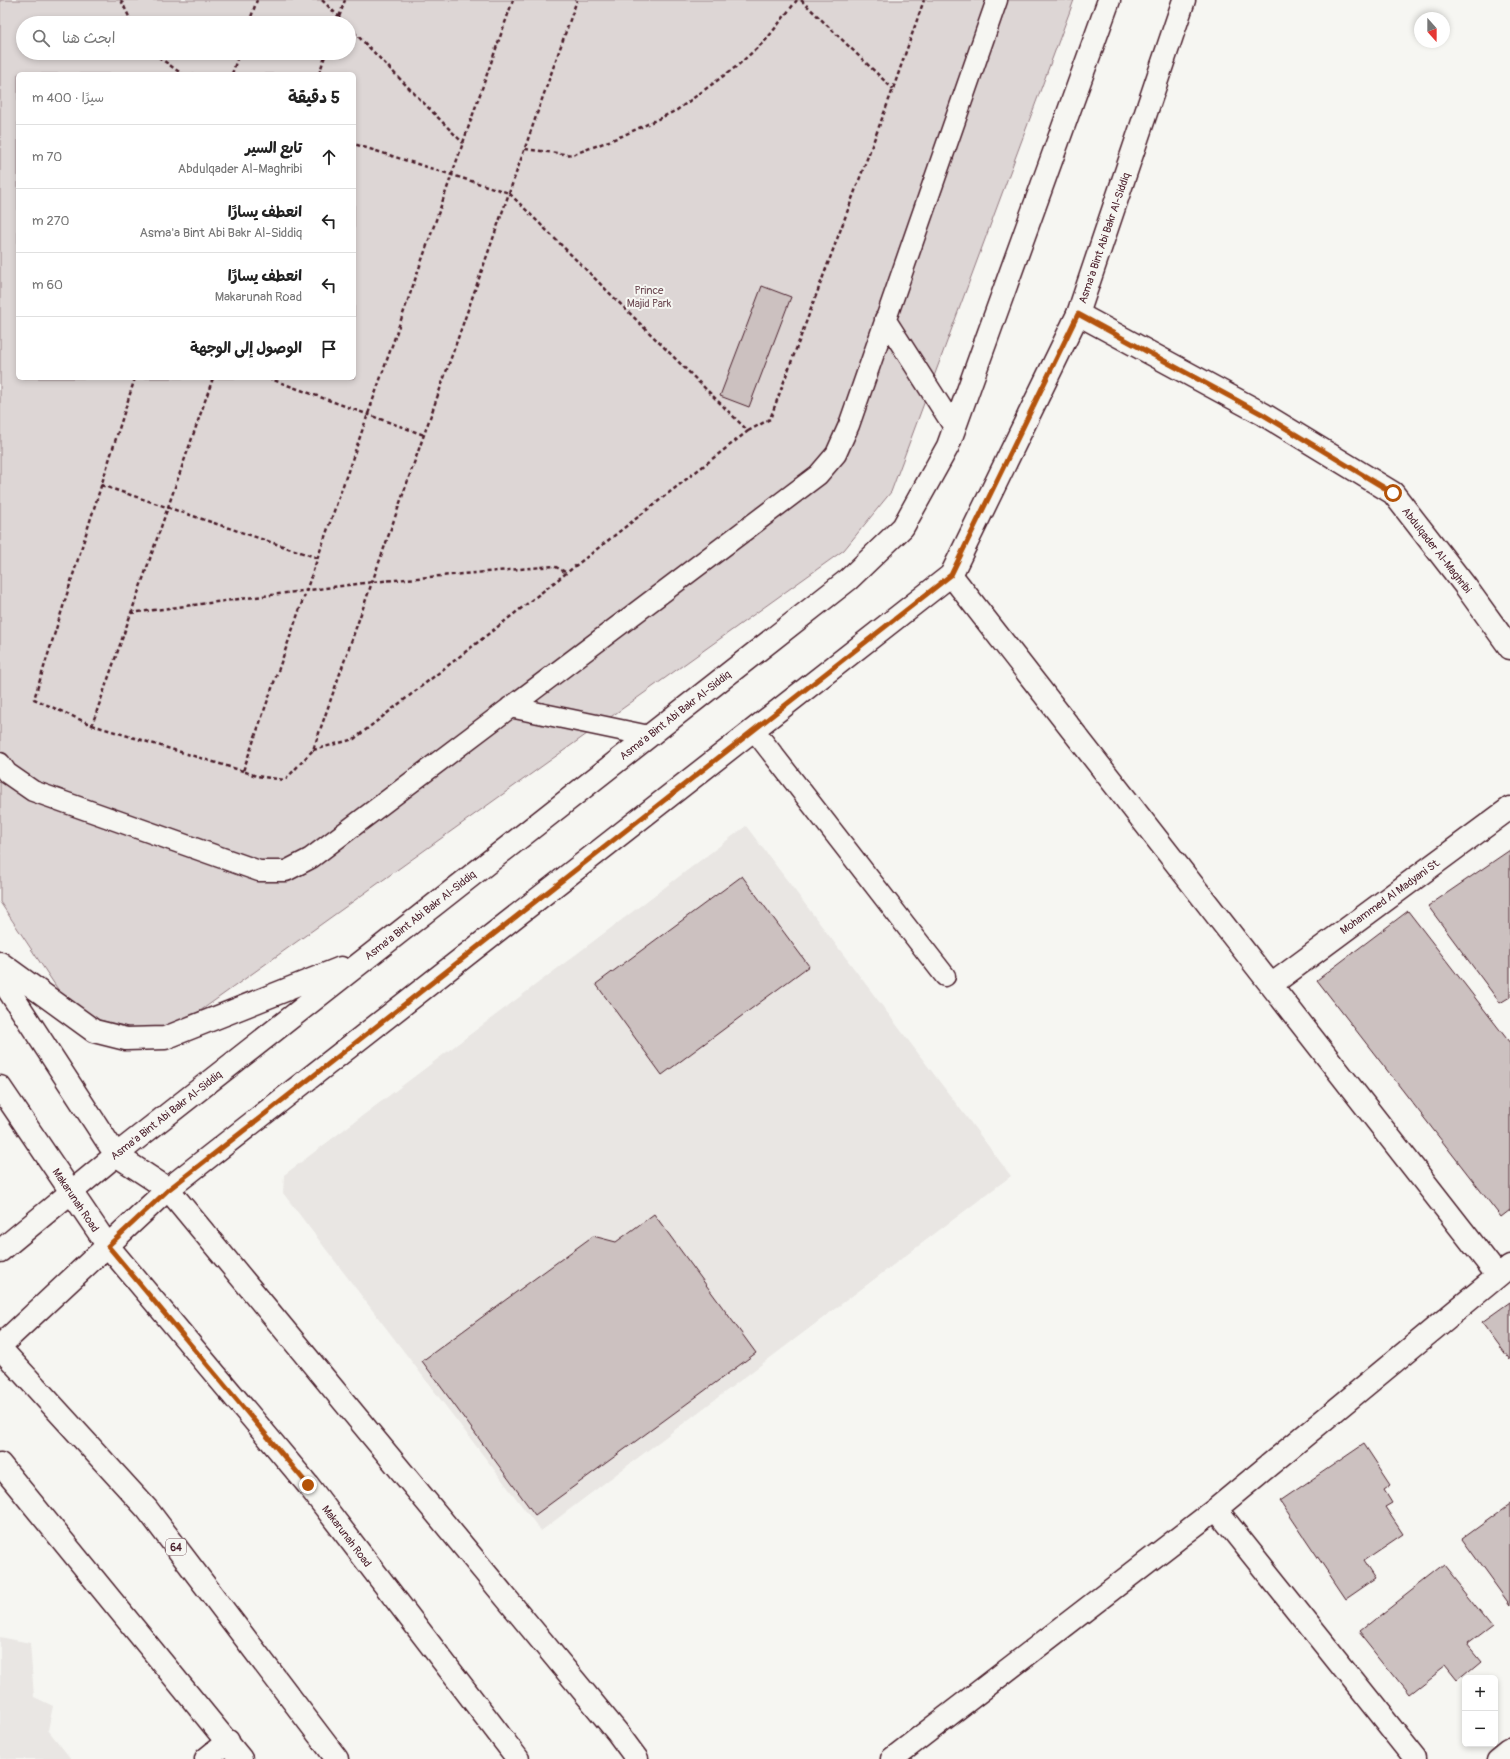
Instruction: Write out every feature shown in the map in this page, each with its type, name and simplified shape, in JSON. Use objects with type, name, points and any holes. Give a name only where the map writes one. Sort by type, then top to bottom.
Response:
[{"type":"street","name":"Asma'a Bint Abi Bakr Al-Siddiq","points":[[0,1252],[116,1155],[364,958],[849,579],[903,527],[948,446],[1109,0]]},
{"type":"street","name":"Asma'a Bint Abi Bakr Al-Siddiq","points":[[0,1347],[168,1190],[951,575],[1078,314],[1184,0]]},
{"type":"street","name":"Abdulqader Al-Maghribi","points":[[1078,314],[1262,414],[1393,493],[1466,587],[1510,648]]},
{"type":"street","points":[[892,1759],[1216,1509],[1504,1271],[1271,985],[951,575]]},
{"type":"street","name":"Mohammed Al Madyani St.","points":[[1271,985],[1510,808]]},
{"type":"street","points":[[0,963],[94,1031],[126,1039],[165,1038],[364,958]]},
{"type":"street","points":[[0,977],[116,1155],[168,1190],[612,1726],[637,1759]]},
{"type":"street","name":"Makarunah Road","points":[[0,1087],[108,1246],[308,1485],[518,1759]]},
{"type":"street","name":"64","points":[[0,1347],[147,1509],[337,1759]]},
{"type":"street","points":[[0,1464],[228,1741],[241,1759]]},
{"type":"street","points":[[1216,1509],[1416,1759]]},
{"type":"street","points":[[206,1759],[228,1741]]},
{"type":"street","points":[[1499,1759],[1510,1750]]},
{"type":"lane","points":[[0,763],[7,773],[33,791],[259,871],[286,872],[311,858],[818,475],[836,454],[849,425],[997,0]]},
{"type":"lane","points":[[885,319],[954,428]]},
{"type":"lane","points":[[510,707],[649,736]]},
{"type":"lane","points":[[754,730],[945,976]]},
{"type":"path","points":[[121,0],[129,16]]},
{"type":"path","points":[[251,16],[257,0]]},
{"type":"path","points":[[322,0],[338,16]]},
{"type":"path","points":[[339,16],[345,0]]},
{"type":"path","points":[[243,772],[513,0]]},
{"type":"path","points":[[134,380],[34,699],[92,725],[256,776],[285,780],[313,750],[577,0]]},
{"type":"path","points":[[525,149],[572,155],[622,136],[677,110],[743,61],[766,40],[797,0]]},
{"type":"path","points":[[801,0],[893,89]]},
{"type":"path","points":[[313,750],[354,739],[748,431],[770,419],[893,89],[924,0]]},
{"type":"path","points":[[356,34],[463,143]]},
{"type":"path","points":[[163,60],[179,72]]},
{"type":"path","points":[[233,72],[237,60]]},
{"type":"path","points":[[320,72],[324,60]]},
{"type":"path","points":[[356,145],[510,193],[748,431]]},
{"type":"path","points":[[92,725],[212,380]]},
{"type":"path","points":[[274,380],[424,434]]},
{"type":"path","points":[[101,485],[318,558]]},
{"type":"path","points":[[131,613],[372,582],[554,566],[567,573]]},
{"type":"shaded area","points":[[746,826],[1011,1176],[541,1531],[283,1193],[284,1175]]},
{"type":"shaded area","points":[[0,1637],[30,1643],[34,1697],[53,1706],[48,1730],[71,1759],[0,1759]]},
{"type":"green space","name":"Prince Majid Park","points":[[0,0],[1074,0],[891,492],[844,550],[179,1026],[156,1030],[128,1027],[100,1020],[67,1003],[0,902]]},
{"type":"building","points":[[762,286],[791,297],[749,407],[720,396]]},
{"type":"building","points":[[1510,850],[1510,997],[1500,1003],[1428,906]]},
{"type":"building","points":[[742,876],[809,966],[662,1075],[596,984]]},
{"type":"building","points":[[1408,911],[1510,1043],[1510,1210],[1501,1217],[1317,980]]},
{"type":"building","points":[[654,1214],[756,1353],[535,1515],[422,1361],[593,1236],[616,1242]]},
{"type":"building","points":[[1510,1302],[1510,1360],[1482,1322]]},
{"type":"building","points":[[1364,1444],[1391,1485],[1384,1490],[1392,1503],[1385,1507],[1403,1534],[1363,1561],[1375,1579],[1346,1599],[1280,1501]]},
{"type":"building","points":[[1510,1504],[1510,1605],[1462,1539]]},
{"type":"building","points":[[1444,1565],[1492,1625],[1467,1644],[1481,1661],[1464,1675],[1462,1675],[1457,1681],[1445,1666],[1409,1694],[1359,1632]]},
{"type":"route","points":[[308,1485],[108,1246],[168,1190],[951,575],[1078,314],[1262,414],[1393,493]]}]
